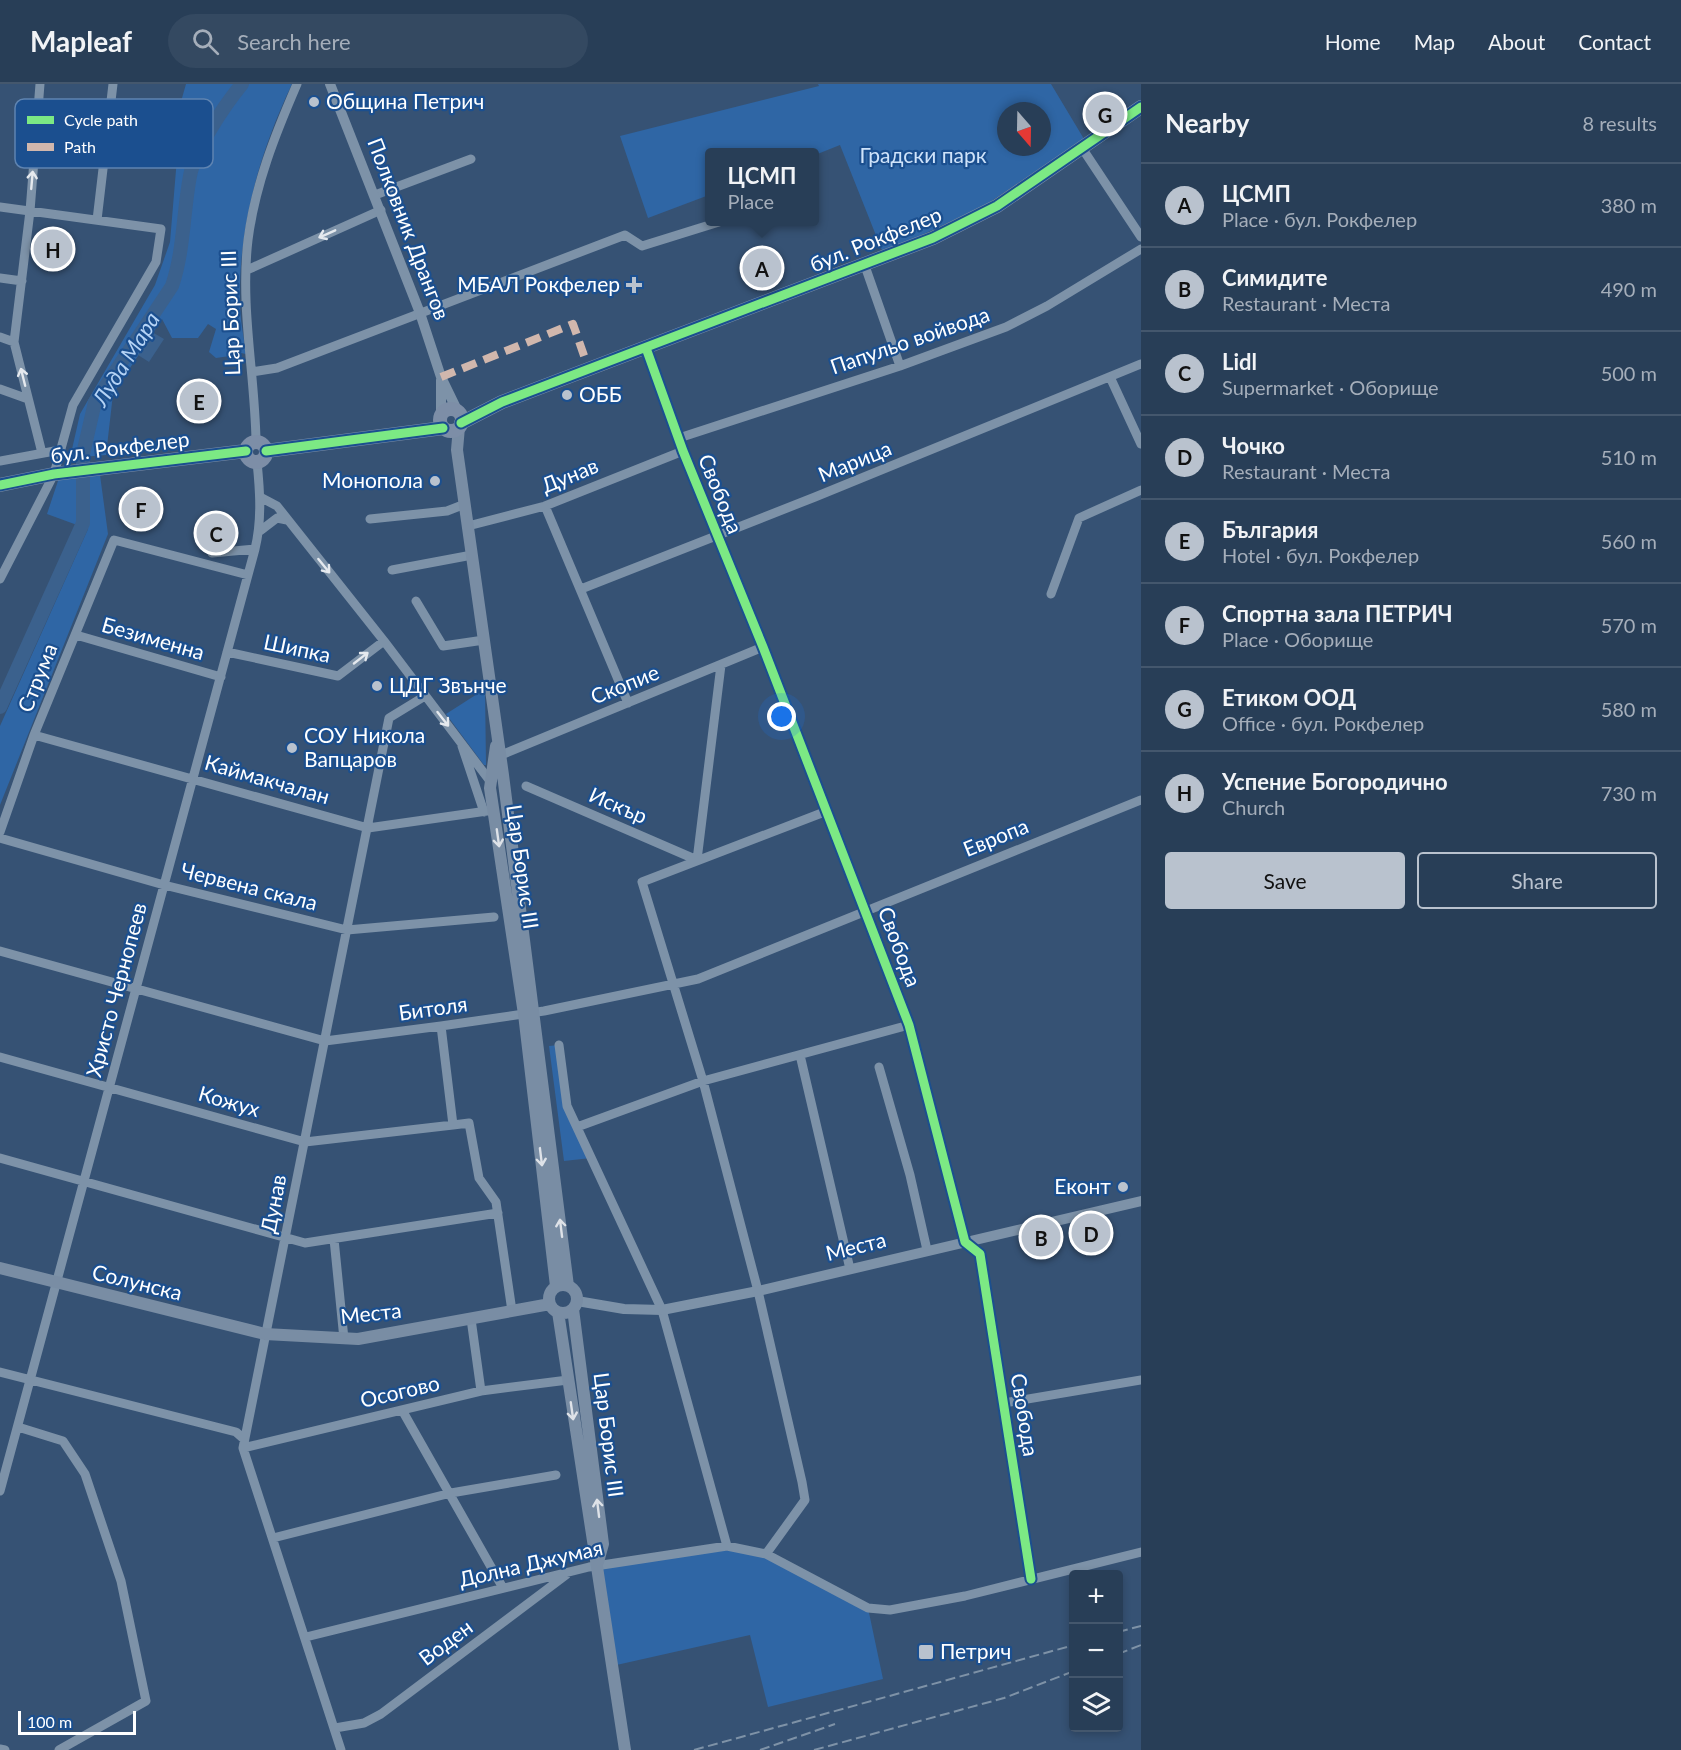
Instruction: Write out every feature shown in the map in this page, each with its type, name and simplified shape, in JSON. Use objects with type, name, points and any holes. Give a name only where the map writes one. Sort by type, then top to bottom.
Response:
[{"type":"main road","name":"бул. Рокфелер","points":[[0,485],[54,474],[409,431],[451,420],[865,266],[933,238],[997,206],[1141,106]]},
{"type":"main road","name":"Цар Борис III","points":[[451,420],[505,786],[528,1013],[562,1286]]},
{"type":"main road","points":[[256,448],[262,459],[256,462]]},
{"type":"main road","points":[[498,736],[490,784],[505,786]]},
{"type":"main road","name":"Цар Борис III","points":[[490,784],[489,811],[528,1013]]},
{"type":"main road","name":"Солунска","points":[[0,1268],[56,1284],[265,1334]]},
{"type":"main road","points":[[562,1286],[575,1291],[575,1305],[566,1312],[554,1308],[550,1294],[562,1286]]},
{"type":"main road","name":"Цар Борис III","points":[[575,1305],[603,1544],[597,1566]]},
{"type":"main road","name":"Цар Борис III","points":[[554,1308],[568,1380],[625,1750]]},
{"type":"main road","name":"Места","points":[[265,1334],[344,1339],[373,1337],[512,1311],[554,1308]]},
{"type":"street","points":[[39,99],[40,84]]},
{"type":"street","points":[[111,99],[113,84]]},
{"type":"street","name":"Цар Борис III","points":[[256,448],[247,270],[248,241],[257,192],[267,157],[297,84]]},
{"type":"street","name":"Полковник Дрангов","points":[[325,84],[335,95]]},
{"type":"street","name":"Полковник Дрангов","points":[[330,84],[420,313],[441,377],[451,420]]},
{"type":"street","points":[[1082,148],[1141,237]]},
{"type":"street","points":[[375,195],[471,159]]},
{"type":"street","points":[[33,168],[14,342],[42,453]]},
{"type":"street","points":[[97,220],[103,168]]},
{"type":"street","points":[[0,207],[161,230],[156,262],[73,405],[54,474],[0,579]]},
{"type":"street","points":[[247,270],[381,210]]},
{"type":"street","points":[[252,372],[277,368],[625,236],[642,246],[705,226]]},
{"type":"street","name":"Папульо войвода","points":[[679,438],[900,366],[1006,327],[1047,306],[1141,249]]},
{"type":"street","points":[[865,266],[900,366]]},
{"type":"street","points":[[0,278],[22,281]]},
{"type":"street","points":[[0,337],[14,342]]},
{"type":"street","name":"Свобода","points":[[646,348],[683,451],[763,647],[909,1025],[965,1242],[980,1254],[1031,1580]]},
{"type":"street","name":"Марица","points":[[580,589],[826,493],[1141,364]]},
{"type":"street","name":"Полковник Дрангов","points":[[441,377],[451,420]]},
{"type":"street","points":[[1110,377],[1141,444]]},
{"type":"street","points":[[0,389],[28,399]]},
{"type":"street","points":[[0,461],[60,450]]},
{"type":"street","name":"Дунав","points":[[468,526],[545,506],[683,451]]},
{"type":"street","points":[[256,462],[260,497]]},
{"type":"street","points":[[1051,594],[1080,518],[1141,490]]},
{"type":"street","name":"Цар Борис III","points":[[260,497],[277,506],[384,640],[460,740],[490,784]]},
{"type":"street","name":"Христо Чернопеев","points":[[0,1491],[260,531],[260,497]]},
{"type":"street","points":[[370,519],[447,511],[465,504]]},
{"type":"street","points":[[545,506],[628,703]]},
{"type":"street","points":[[260,531],[277,518],[287,520]]},
{"type":"street","name":"Струма","points":[[0,832],[34,735],[114,540],[248,575]]},
{"type":"street","points":[[212,553],[255,549]]},
{"type":"street","points":[[392,570],[472,555]]},
{"type":"street","points":[[416,601],[443,645],[484,640]]},
{"type":"street","name":"Безименна","points":[[76,635],[221,677]]},
{"type":"street","name":"Шипка","points":[[227,652],[338,676],[384,640]]},
{"type":"street","name":"Скопие","points":[[501,755],[763,647]]},
{"type":"street","points":[[697,860],[721,665]]},
{"type":"street","name":"Дунав","points":[[341,1750],[243,1443],[389,718],[425,696]]},
{"type":"street","name":"Каймакчалан","points":[[34,735],[368,828],[489,811]]},
{"type":"street","points":[[460,740],[489,811]]},
{"type":"street","name":"Искър","points":[[526,786],[697,860]]},
{"type":"street","name":"Европа","points":[[865,910],[1141,800]]},
{"type":"street","points":[[766,1554],[805,1500],[758,1291],[703,1081],[642,882],[827,811]]},
{"type":"street","name":"Червена скала","points":[[0,838],[164,885],[348,930],[494,917]]},
{"type":"street","name":"Битоля","points":[[0,951],[325,1041],[528,1013],[675,985],[698,979],[865,910]]},
{"type":"street","points":[[577,1127],[703,1081],[909,1025]]},
{"type":"street","points":[[441,1026],[453,1125],[469,1123],[479,1178],[496,1202],[512,1311]]},
{"type":"street","points":[[559,1045],[567,1106],[662,1310],[727,1546]]},
{"type":"street","points":[[800,1055],[850,1269]]},
{"type":"street","name":"Кожух","points":[[0,1057],[304,1142],[453,1125]]},
{"type":"street","points":[[879,1067],[910,1175],[927,1250]]},
{"type":"street","points":[[0,1158],[305,1243],[498,1213]]},
{"type":"street","name":"Места","points":[[575,1305],[662,1310],[758,1291],[1141,1201]]},
{"type":"street","points":[[334,1239],[344,1339]]},
{"type":"street","points":[[471,1319],[481,1391]]},
{"type":"street","points":[[0,1372],[236,1432],[243,1443]]},
{"type":"street","name":"Осогово","points":[[243,1443],[481,1391],[568,1380]]},
{"type":"street","points":[[1004,1403],[1141,1380]]},
{"type":"street","points":[[402,1410],[503,1588]]},
{"type":"street","points":[[18,1427],[63,1440],[85,1474],[121,1581],[146,1701],[59,1750]]},
{"type":"street","points":[[273,1539],[451,1493],[556,1475]]},
{"type":"street","name":"Долна Джумая","points":[[306,1637],[597,1566],[727,1546],[766,1554],[868,1608],[890,1610],[1031,1580],[1141,1552]]},
{"type":"street","name":"Воден","points":[[335,1728],[364,1723],[381,1714],[570,1572]]},
{"type":"street","points":[[0,1749],[5,1750]]},
{"type":"green space","points":[[186,84],[292,84],[270,136],[247,218],[240,275],[241,322],[246,354],[241,353],[242,365],[233,364],[230,356],[216,358],[209,352],[216,329],[208,324],[198,338],[172,338],[162,319],[113,394],[106,455],[70,458],[80,414],[155,285],[170,242],[176,168],[213,168],[213,99],[182,98]]},
{"type":"green space","name":"Градски парк","points":[[818,84],[1051,84],[1084,139],[984,206],[883,253],[840,145],[819,153],[819,148],[705,148],[705,197],[648,218],[620,136],[819,86]]},
{"type":"green space","points":[[100,475],[108,534],[0,805],[0,726],[88,529],[47,514],[59,478]]},
{"type":"green space","points":[[485,689],[486,765],[484,765],[446,714]]},
{"type":"green space","points":[[559,1045],[567,1106],[591,1158],[564,1161],[549,1046]]},
{"type":"green space","points":[[745,1548],[868,1608],[883,1679],[768,1707],[750,1635],[612,1666],[597,1566]]},
{"type":"shaded area","points":[[152,332],[164,339],[149,362],[138,355]]},
{"type":"waterway","name":"Луда Мара","points":[[213,125],[242,84]]},
{"type":"waterway","name":"Луда Мара","points":[[0,707],[83,523],[83,454],[95,402],[172,286],[179,259],[192,168]]},
{"type":"railway","points":[[1123,1631],[1141,1626]]},
{"type":"railway","points":[[1123,1652],[1141,1645]]},
{"type":"railway","points":[[694,1750],[1069,1646]]},
{"type":"railway","points":[[814,1750],[1004,1698],[1069,1673]]},
{"type":"railway","points":[[760,1750],[835,1724]]},
{"type":"marked path","points":[[441,377],[573,324],[589,370]]},
{"type":"cycle path","points":[[461,423],[502,402],[933,238],[997,206],[1141,107]]},
{"type":"cycle path","points":[[646,348],[683,451],[763,647],[909,1025],[965,1242],[980,1254],[1031,1579]]},
{"type":"cycle path","points":[[266,451],[443,428]]},
{"type":"cycle path","points":[[0,485],[54,474],[246,451]]},
{"type":"place","name":"Община Петрич","points":[[314,102]]},
{"type":"place","name":"Етиком ООД","points":[[1105,114]]},
{"type":"place","name":"Успение Богородично","points":[[53,249]]},
{"type":"place","name":"ЦСМП","points":[[762,268]]},
{"type":"place","name":"МБАЛ Рокфелер","points":[[634,285]]},
{"type":"place","name":"ОББ","points":[[567,395]]},
{"type":"place","name":"България","points":[[199,401]]},
{"type":"place","name":"Монопола","points":[[435,481]]},
{"type":"place","name":"Спортна зала ПЕТРИЧ","points":[[141,509]]},
{"type":"place","name":"Lidl","points":[[216,533]]},
{"type":"place","name":"ЦДГ Звънче","points":[[377,686]]},
{"type":"place","name":"СОУ Никола Вапцаров","points":[[292,748]]},
{"type":"place","name":"Еконт","points":[[1123,1187]]},
{"type":"place","name":"Чочко","points":[[1091,1233]]},
{"type":"place","name":"Симидите","points":[[1041,1237]]},
{"type":"place","name":"Петрич","points":[[926,1652]]}]
